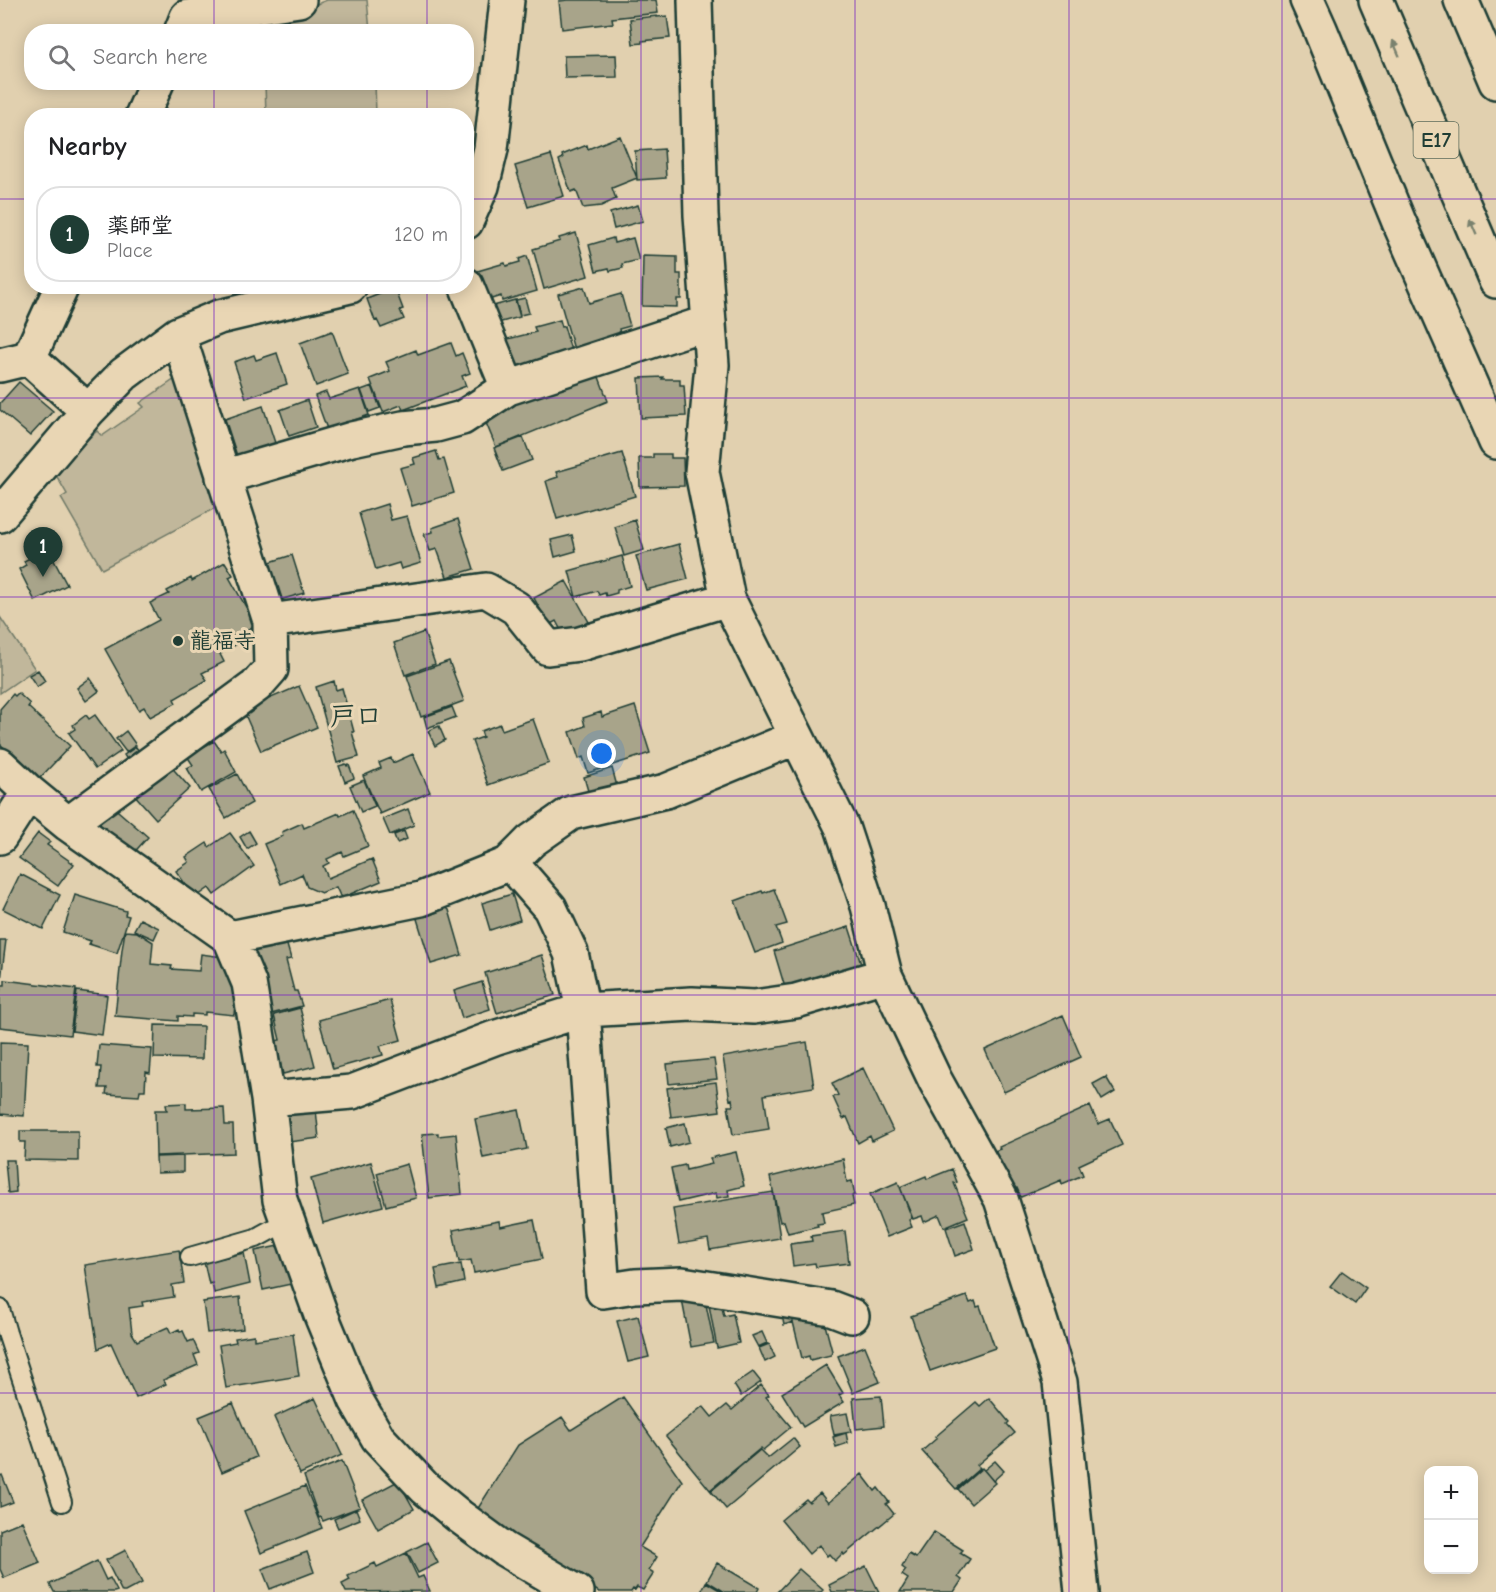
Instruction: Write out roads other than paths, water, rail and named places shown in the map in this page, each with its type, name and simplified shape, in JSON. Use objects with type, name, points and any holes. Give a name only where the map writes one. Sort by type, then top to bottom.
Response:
[{"type":"main road","points":[[185,24],[188,17],[299,0]]},
{"type":"main road","points":[[474,204],[482,186],[491,149],[507,0]]},
{"type":"main road","points":[[695,0],[701,215],[712,365],[702,472],[728,599],[842,827],[868,906],[885,975],[935,1080],[1001,1199],[1060,1382],[1082,1592]]},
{"type":"main road","points":[[1307,0],[1399,222],[1496,442]]},
{"type":"main road","name":"E17","points":[[1376,0],[1496,281]]},
{"type":"main road","points":[[1461,0],[1496,82]]},
{"type":"main road","points":[[146,108],[153,90]]},
{"type":"main road","points":[[57,294],[14,361],[88,411]]},
{"type":"main road","points":[[0,515],[88,411],[124,374],[178,334],[219,317],[316,294]]},
{"type":"main road","points":[[470,294],[508,388]]},
{"type":"main road","points":[[223,477],[352,438],[403,428],[436,425],[462,418],[508,388],[709,322]]},
{"type":"main road","points":[[68,824],[247,693],[271,669],[270,621],[178,334]]},
{"type":"main road","points":[[270,621],[486,590],[516,608],[548,648],[580,645],[728,599]]},
{"type":"main road","points":[[230,938],[421,899],[508,864],[531,842],[572,813],[666,791],[797,737]]},
{"type":"main road","points":[[0,765],[68,824],[230,938],[249,983],[268,1099],[280,1200],[321,1315],[356,1400],[378,1438],[425,1488],[504,1549],[577,1592]]},
{"type":"main road","points":[[0,837],[29,792]]},
{"type":"main road","points":[[508,864],[517,870],[550,908],[570,954],[583,1010],[603,1291],[635,1286],[682,1284],[831,1308],[852,1316]]},
{"type":"main road","points":[[268,1099],[352,1092],[494,1038],[583,1010],[692,1004],[754,1007],[796,1001],[885,975]]},
{"type":"lane","points":[[190,1257],[256,1238],[287,1221]]},
{"type":"lane","points":[[0,1309],[62,1503]]},
{"type":"place","name":"薬師堂","points":[[43,577]]},
{"type":"place","name":"龍福寺","points":[[178,641]]},
{"type":"district","name":"戸口","points":[[356,717]]}]
